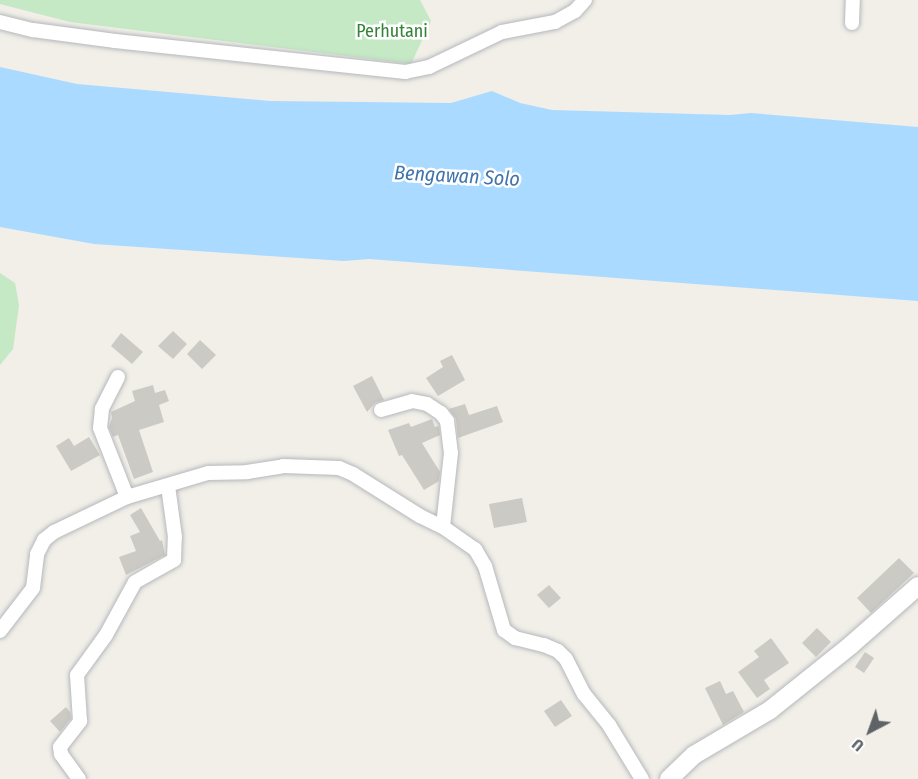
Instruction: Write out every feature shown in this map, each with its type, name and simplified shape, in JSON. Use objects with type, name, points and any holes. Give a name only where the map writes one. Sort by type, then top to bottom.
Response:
[{"type":"street","points":[[0,22],[33,30],[126,42],[405,72],[429,67],[502,32],[555,22],[575,11],[585,0]]},
{"type":"street","points":[[852,23],[853,0]]},
{"type":"street","points":[[118,376],[102,409],[100,428],[127,497]]},
{"type":"street","points":[[381,410],[412,401],[427,404],[441,413],[447,421],[451,453],[443,527]]},
{"type":"street","points":[[0,631],[33,588],[37,554],[44,540],[54,532],[127,497],[208,473],[248,472],[283,466],[339,468],[354,474],[420,516],[443,527],[475,549],[485,566],[504,630],[515,638],[551,648],[566,659],[584,694],[609,725],[642,779]]},
{"type":"street","points":[[80,779],[69,767],[60,747],[80,721],[77,675],[106,635],[135,582],[174,560],[175,537],[168,486]]},
{"type":"street","points":[[669,779],[694,755],[770,710],[851,645],[918,586]]},
{"type":"green space","name":"Perhutani","points":[[0,0],[420,0],[431,21],[411,64],[70,22],[0,4]]},
{"type":"green space","points":[[0,273],[15,283],[19,305],[13,349],[0,365]]},
{"type":"water","name":"Bengawan Solo","points":[[0,67],[77,84],[270,101],[451,103],[492,91],[520,103],[552,110],[730,115],[751,113],[918,127],[918,301],[369,259],[344,261],[94,244],[0,227]]},
{"type":"building","points":[[173,331],[187,344],[173,359],[158,346]]},
{"type":"building","points":[[121,333],[143,352],[132,364],[111,346]]},
{"type":"building","points":[[200,340],[216,355],[202,369],[187,354]]},
{"type":"building","points":[[452,355],[465,380],[438,396],[426,378],[443,367],[440,361]]},
{"type":"building","points":[[372,376],[384,400],[375,403],[367,412],[353,386]]},
{"type":"building","points":[[153,385],[155,393],[165,390],[169,401],[159,405],[164,422],[139,430],[153,472],[134,479],[118,435],[113,437],[109,427],[111,412],[135,401],[132,391]]},
{"type":"building","points":[[465,404],[469,415],[497,406],[503,422],[458,438],[456,419],[449,409]]},
{"type":"building","points":[[432,419],[435,427],[439,426],[440,435],[422,443],[440,472],[439,481],[424,490],[402,455],[399,456],[388,430],[409,423],[411,427]]},
{"type":"building","points":[[89,437],[100,455],[71,471],[56,446],[69,438],[74,446]]},
{"type":"building","points":[[522,498],[527,522],[494,528],[489,504]]},
{"type":"building","points":[[141,508],[160,541],[162,540],[165,555],[126,575],[119,557],[136,551],[130,536],[140,532],[130,515]]},
{"type":"building","points":[[899,558],[914,573],[871,613],[857,598]]},
{"type":"building","points":[[549,585],[561,598],[549,608],[537,595]]},
{"type":"building","points":[[817,628],[831,642],[816,657],[802,643]]},
{"type":"building","points":[[771,638],[789,663],[764,680],[770,689],[757,698],[738,672],[759,657],[754,651]]},
{"type":"building","points":[[865,652],[874,658],[864,673],[855,667]]},
{"type":"building","points":[[720,681],[726,694],[733,691],[744,712],[723,725],[705,688]]},
{"type":"building","points":[[561,700],[572,716],[555,727],[544,711]]},
{"type":"building","points":[[66,707],[71,718],[60,732],[50,721]]}]
